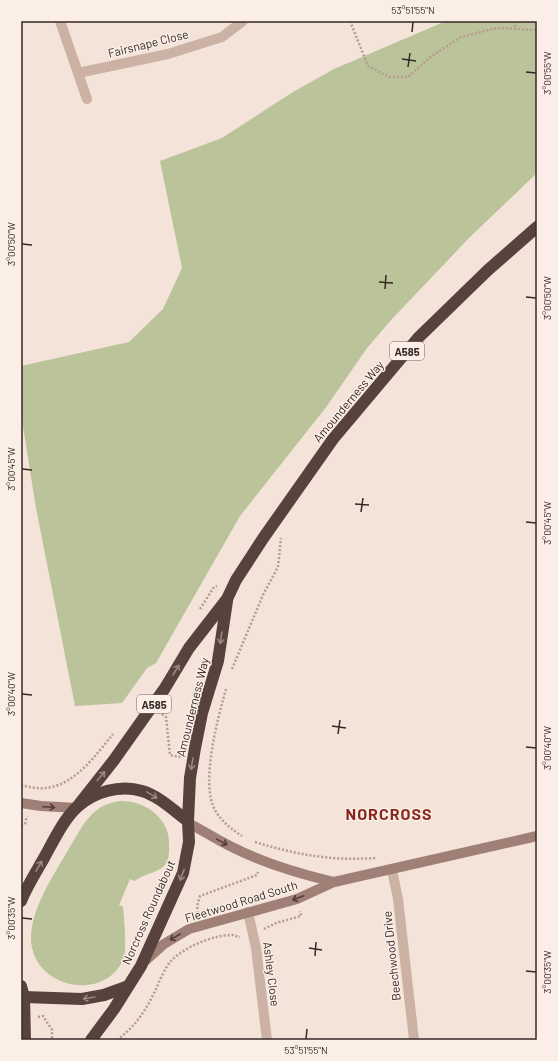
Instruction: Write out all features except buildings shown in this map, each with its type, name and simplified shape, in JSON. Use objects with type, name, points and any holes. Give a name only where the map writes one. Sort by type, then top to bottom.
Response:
[{"type":"highway","name":"Amounderness Way","points":[[77,807],[114,760],[165,688],[189,648],[227,599],[240,574],[333,438],[418,338],[488,270],[537,227]]},
{"type":"highway","name":"Amounderness Way","points":[[188,822],[190,778],[193,758],[202,713],[218,661],[227,599]]},
{"type":"highway","name":"A585","points":[[21,901],[58,832],[77,807],[92,796],[105,791],[129,788],[148,792],[188,822]]},
{"type":"highway","name":"Norcross Roundabout","points":[[126,987],[141,966],[183,874],[189,842],[188,822]]},
{"type":"highway","name":"A585","points":[[91,1040],[114,1009],[126,987]]},
{"type":"highway","points":[[25,1040],[26,1018],[22,993],[82,999],[104,995],[126,987]]},
{"type":"main road","points":[[21,803],[41,806],[77,807]]},
{"type":"main road","name":"Fleetwood Road South","points":[[188,822],[234,848],[262,860],[300,874],[334,882]]},
{"type":"main road","name":"Fleetwood Road South","points":[[141,966],[164,944],[182,933],[201,925],[297,899],[334,882],[537,836]]},
{"type":"street","points":[[60,21],[87,99]]},
{"type":"street","name":"Fairsnape Close","points":[[78,73],[181,50],[222,37],[243,21]]},
{"type":"street","name":"Beechwood Drive","points":[[392,870],[398,899],[414,1040]]},
{"type":"street","name":"Ashley Close","points":[[248,912],[256,948],[267,1040]]},
{"type":"path","points":[[350,21],[368,66],[389,77],[408,77],[433,55],[461,37],[497,28],[537,30]]},
{"type":"path","points":[[514,21],[516,29]]},
{"type":"path","points":[[230,675],[257,608],[278,567]]},
{"type":"path","points":[[226,688],[216,733],[209,776],[209,789],[215,809],[227,825],[248,839]]},
{"type":"path","points":[[152,707],[166,717],[170,755],[212,761]]},
{"type":"path","points":[[21,785],[33,788],[45,788],[57,786],[67,781],[79,772],[114,733]]},
{"type":"path","points":[[252,841],[308,856],[343,859],[382,857]]},
{"type":"path","points":[[205,941],[197,906],[200,896],[257,875],[266,845]]},
{"type":"path","points":[[268,928],[276,923],[301,916]]},
{"type":"path","points":[[117,1040],[130,1030],[140,1018],[147,1008],[164,971],[170,962],[184,950],[205,941],[233,935],[238,937]]},
{"type":"path","points":[[26,1018],[43,1016],[52,1030],[52,1040]]},
{"type":"green space","points":[[446,21],[537,21],[537,173],[469,238],[392,319],[367,348],[327,406],[240,516],[156,663],[147,668],[122,703],[75,706],[36,508],[21,414],[21,366],[129,342],[163,309],[182,268],[160,161],[222,138],[293,92],[334,69]]},
{"type":"green space","points":[[121,801],[139,804],[148,808],[161,820],[169,836],[168,860],[164,866],[157,871],[143,876],[135,881],[130,879],[119,905],[123,907],[125,954],[115,972],[101,981],[86,985],[70,984],[55,978],[43,969],[34,955],[31,938],[35,916],[49,882],[77,834],[88,819],[94,812],[102,807],[110,803]]},
{"type":"district","name":"NORCROSS","points":[[389,813]]}]
